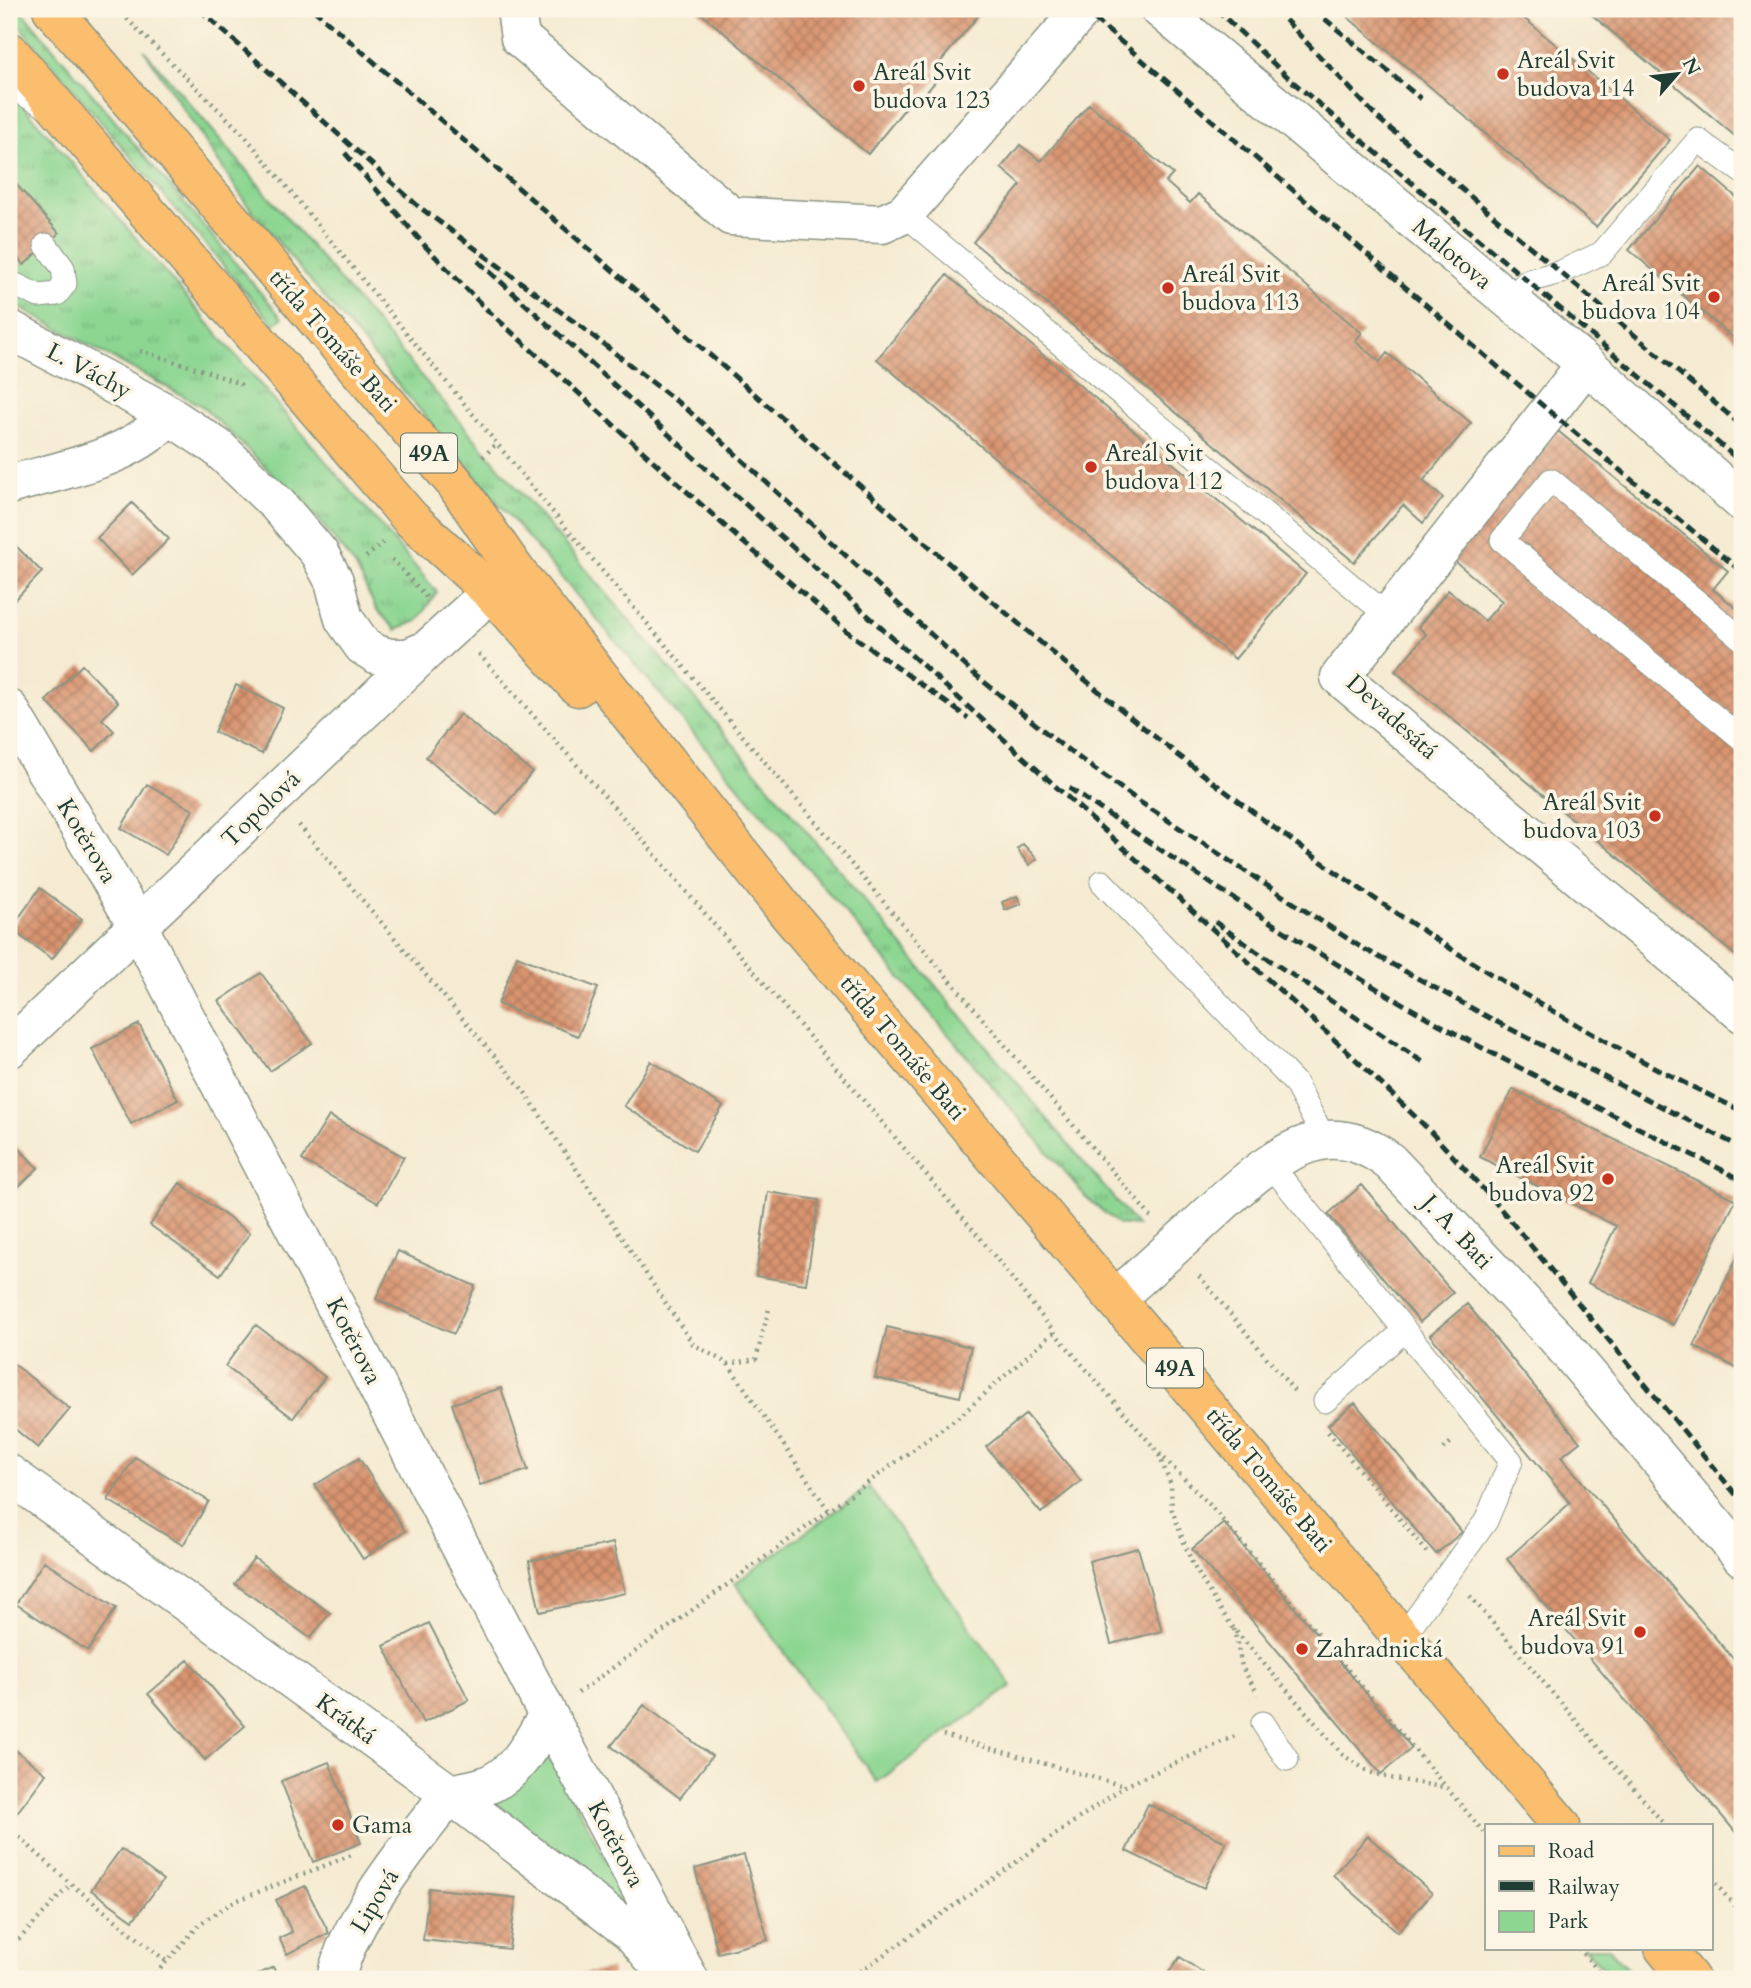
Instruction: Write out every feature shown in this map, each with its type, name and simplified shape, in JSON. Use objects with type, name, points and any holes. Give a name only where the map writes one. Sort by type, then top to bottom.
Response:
[{"type":"main road","name":"třída Tomáše Bati","points":[[52,9],[455,483],[503,581],[1116,1298],[1559,1824]]},
{"type":"main road","name":"třída Tomáše Bati","points":[[9,51],[411,519],[503,581]]},
{"type":"main road","points":[[1666,1950],[1690,1979]]},
{"type":"street","points":[[516,9],[520,38],[731,216],[882,224],[904,215],[1083,9]]},
{"type":"street","name":"Malotova","points":[[1160,9],[1586,364],[1742,502]]},
{"type":"street","name":"L. Váchy","points":[[9,329],[168,414],[217,447],[300,529],[319,554],[334,581],[344,619],[363,646],[390,658],[408,658],[440,639]]},
{"type":"street","name":"Devadesátá","points":[[1586,364],[1340,677],[1742,1013]]},
{"type":"street","points":[[9,485],[111,454],[151,432],[168,414]]},
{"type":"street","name":"Topolová","points":[[9,1049],[503,581]]},
{"type":"street","name":"Kotěrova","points":[[9,709],[138,926],[548,1715],[689,1979]]},
{"type":"street","name":"J. A. Bati","points":[[1116,1298],[1246,1182],[1270,1164],[1293,1151],[1325,1140],[1353,1142],[1373,1149],[1390,1162],[1556,1337],[1742,1557]]},
{"type":"street","name":"Krátká","points":[[9,1474],[450,1794],[631,1932],[671,1979]]},
{"type":"street","points":[[450,1794],[491,1783],[509,1772],[524,1755],[548,1715]]},
{"type":"street","name":"Lipová","points":[[336,1979],[359,1922],[404,1853],[450,1794]]},
{"type":"lane","points":[[10,89],[67,117]]},
{"type":"lane","points":[[1508,301],[1528,281],[1561,272],[1602,253],[1698,140],[1742,172]]},
{"type":"lane","points":[[904,215],[1388,616]]},
{"type":"lane","points":[[9,282],[39,296],[57,294],[65,285],[63,268],[46,245]]},
{"type":"lane","points":[[1742,639],[1551,480],[1502,540],[1742,739]]},
{"type":"lane","points":[[1102,882],[1295,1083],[1325,1140]]},
{"type":"lane","points":[[1270,1164],[1511,1461],[1486,1521],[1402,1638]]},
{"type":"lane","points":[[1314,1401],[1405,1330]]},
{"type":"lane","points":[[1263,1723],[1287,1759]]},
{"type":"path","points":[[117,9],[245,136],[561,522],[1129,1189],[1174,1246],[1314,1401]]},
{"type":"path","points":[[440,639],[486,661],[635,831],[972,1229],[1054,1332],[1157,1451],[1209,1504],[1485,1834]]},
{"type":"path","points":[[275,795],[524,1091],[693,1344],[728,1364],[828,1511]]},
{"type":"path","points":[[728,1364],[756,1359],[769,1309]]},
{"type":"path","points":[[548,1715],[961,1415],[1054,1332]]},
{"type":"path","points":[[1325,1429],[1421,1547],[1449,1572],[1664,1824]]},
{"type":"path","points":[[1157,1451],[1171,1485],[1172,1510],[1192,1563],[1234,1629],[1343,1755],[1369,1772],[1447,1788]]},
{"type":"path","points":[[849,1979],[1125,1786],[1272,1717],[1242,1667],[1234,1629]]},
{"type":"path","points":[[943,1735],[1125,1786]]},
{"type":"path","points":[[9,1828],[71,1884],[166,1961]]},
{"type":"path","points":[[151,1979],[201,1923],[233,1902],[363,1851]]},
{"type":"path","points":[[1712,1879],[1742,1915]]},
{"type":"path","points":[[9,1950],[71,1884]]},
{"type":"path","points":[[1581,1950],[1605,1979]]},
{"type":"green space","points":[[9,9],[20,9],[282,318],[274,325],[9,14]]},
{"type":"green space","points":[[144,50],[646,640],[1137,1226],[1118,1224],[1086,1197],[292,259],[246,203]]},
{"type":"green space","points":[[9,89],[437,592],[417,621],[396,630],[376,609],[356,567],[313,513],[202,406],[9,302]]},
{"type":"green space","points":[[869,1487],[1012,1686],[877,1782],[735,1583]]},
{"type":"green space","points":[[547,1751],[638,1919],[495,1811],[497,1799]]},
{"type":"green space","points":[[1587,1950],[1611,1950],[1637,1979],[1612,1979]]},
{"type":"building","name":"Areál Svit budova 123","points":[[696,9],[982,11],[933,71],[940,76],[920,100],[915,96],[868,154]]},
{"type":"building","name":"Areál Svit budova 114","points":[[1338,9],[1513,9],[1670,140],[1596,227]]},
{"type":"building","points":[[1585,9],[1742,9],[1742,142]]},
{"type":"building","name":"Areál Svit budova 113","points":[[1089,104],[1173,174],[1166,182],[1190,203],[1198,194],[1362,333],[1355,341],[1380,362],[1387,353],[1471,423],[1423,481],[1443,498],[1423,523],[1403,505],[1354,562],[973,242],[1021,185],[1001,168],[1020,145],[1041,161]]},
{"type":"building","name":"Areál Svit budova 104","points":[[1700,166],[1742,202],[1742,345],[1629,250]]},
{"type":"building","points":[[9,176],[59,233],[24,265],[9,249]]},
{"type":"building","name":"Areál Svit budova 112","points":[[947,275],[1306,574],[1235,659],[877,359]]},
{"type":"building","name":"Areál Svit budova 103","points":[[1558,431],[1728,571],[1713,589],[1742,613],[1742,961],[1395,671],[1426,634],[1418,627],[1448,590],[1485,621],[1502,601],[1451,558]]},
{"type":"building","points":[[132,503],[169,539],[132,575],[97,538]]},
{"type":"building","points":[[9,539],[42,572],[9,606]]},
{"type":"building","points":[[82,665],[118,702],[102,719],[114,731],[94,751],[46,701]]},
{"type":"building","points":[[236,685],[283,708],[262,754],[214,732]]},
{"type":"building","points":[[460,714],[532,772],[497,815],[426,757]]},
{"type":"building","points":[[147,784],[193,810],[166,855],[121,828]]},
{"type":"building","points":[[1023,844],[1037,859],[1029,865],[1017,849]]},
{"type":"building","points":[[40,888],[82,919],[52,959],[11,929]]},
{"type":"building","points":[[1017,896],[1021,904],[1005,910],[1002,902]]},
{"type":"building","points":[[517,956],[598,988],[578,1036],[498,1004]]},
{"type":"building","points":[[261,973],[312,1043],[270,1071],[219,1001]]},
{"type":"building","points":[[139,1024],[178,1100],[131,1124],[92,1049]]},
{"type":"building","points":[[651,1061],[723,1106],[695,1151],[624,1106]]},
{"type":"building","name":"Areál Svit budova 92","points":[[1513,1089],[1736,1200],[1673,1325],[1588,1283],[1616,1226],[1480,1157]]},
{"type":"building","points":[[329,1116],[404,1157],[378,1203],[302,1160]]},
{"type":"building","points":[[9,1138],[38,1168],[9,1196]]},
{"type":"building","points":[[180,1183],[250,1233],[220,1275],[150,1225]]},
{"type":"building","points":[[1362,1185],[1453,1293],[1420,1322],[1328,1214]]},
{"type":"building","points":[[768,1192],[819,1200],[806,1284],[756,1276]]},
{"type":"building","points":[[1742,1247],[1742,1371],[1694,1346]]},
{"type":"building","points":[[398,1251],[475,1286],[454,1334],[376,1299]]},
{"type":"building","name":"Areál Svit budova 91","points":[[1467,1304],[1580,1442],[1561,1457],[1742,1669],[1742,1840],[1507,1559],[1570,1503],[1430,1335]]},
{"type":"building","points":[[256,1325],[325,1377],[293,1418],[225,1366]]},
{"type":"building","points":[[887,1327],[971,1347],[960,1397],[875,1378]]},
{"type":"building","points":[[9,1360],[70,1409],[38,1448],[9,1424]]},
{"type":"building","points":[[501,1388],[528,1470],[480,1485],[452,1404]]},
{"type":"building","points":[[1355,1403],[1462,1532],[1436,1554],[1328,1425]]},
{"type":"building","points":[[1026,1414],[1081,1481],[1041,1513],[986,1447]]},
{"type":"building","points":[[135,1457],[209,1501],[183,1545],[108,1500]]},
{"type":"building","points":[[359,1458],[405,1531],[363,1559],[315,1485]]},
{"type":"building","name":"Zahradnická","points":[[1224,1523],[1412,1748],[1381,1774],[1192,1549]]},
{"type":"building","points":[[613,1543],[625,1593],[540,1612],[529,1561]]},
{"type":"building","points":[[1138,1548],[1162,1631],[1111,1644],[1089,1561]]},
{"type":"building","points":[[254,1558],[330,1613],[310,1638],[235,1584]]},
{"type":"building","points":[[44,1561],[116,1608],[88,1651],[16,1604]]},
{"type":"building","points":[[429,1623],[469,1700],[423,1723],[384,1646]]},
{"type":"building","points":[[188,1660],[245,1726],[205,1760],[148,1694]]},
{"type":"building","points":[[644,1705],[712,1756],[680,1798],[611,1746]]},
{"type":"building","points":[[9,1745],[46,1774],[16,1814],[9,1808]]},
{"type":"building","points":[[329,1762],[361,1843],[313,1862],[281,1781]]},
{"type":"building","points":[[1148,1804],[1226,1842],[1204,1888],[1126,1851]]},
{"type":"building","points":[[1368,1836],[1432,1893],[1398,1932],[1333,1875]]},
{"type":"building","points":[[121,1849],[163,1880],[133,1920],[91,1890]]},
{"type":"building","points":[[744,1855],[768,1940],[718,1953],[695,1869]]},
{"type":"building","points":[[305,1886],[329,1933],[287,1954],[279,1938],[292,1932],[276,1900]]},
{"type":"building","points":[[429,1888],[516,1898],[509,1949],[423,1940]]},
{"type":"building","points":[[1180,1957],[1212,1979],[1164,1979]]},
{"type":"building","points":[[273,1967],[279,1979],[249,1979]]},
{"type":"building","points":[[611,1969],[613,1979],[561,1979],[561,1977]]},
{"type":"railway","points":[[199,9],[418,206],[689,411],[972,672],[1060,744],[1140,802],[1359,946],[1497,1022],[1742,1148]]},
{"type":"railway","points":[[313,9],[1023,628],[1209,779],[1354,885],[1506,983],[1663,1072],[1742,1111]]},
{"type":"railway","points":[[1083,9],[1549,411],[1742,572]]},
{"type":"railway","points":[[1216,9],[1293,82],[1742,463]]},
{"type":"railway","points":[[1275,9],[1379,119],[1742,426]]},
{"type":"railway","points":[[1313,9],[1421,99]]},
{"type":"railway","points":[[345,153],[426,247],[484,307],[737,537],[849,633],[968,718]]},
{"type":"railway","points":[[478,261],[1350,1054],[1428,1129],[1495,1202],[1742,1502]]},
{"type":"railway","points":[[1069,788],[1256,913],[1416,1011],[1555,1086],[1742,1180]]},
{"type":"railway","points":[[1215,922],[1426,1064]]},
{"type":"place","name":"Areál Svit budova 114","points":[[1503,74]]},
{"type":"place","name":"Areál Svit budova 123","points":[[859,86]]},
{"type":"place","name":"Areál Svit budova 113","points":[[1168,288]]},
{"type":"place","name":"Areál Svit budova 104","points":[[1714,297]]},
{"type":"place","name":"Areál Svit budova 112","points":[[1091,467]]},
{"type":"place","name":"Areál Svit budova 103","points":[[1655,816]]},
{"type":"place","name":"Areál Svit budova 92","points":[[1608,1179]]},
{"type":"place","name":"Areál Svit budova 91","points":[[1640,1632]]},
{"type":"place","name":"Zahradnická","points":[[1302,1649]]},
{"type":"place","name":"Gama","points":[[338,1825]]}]
